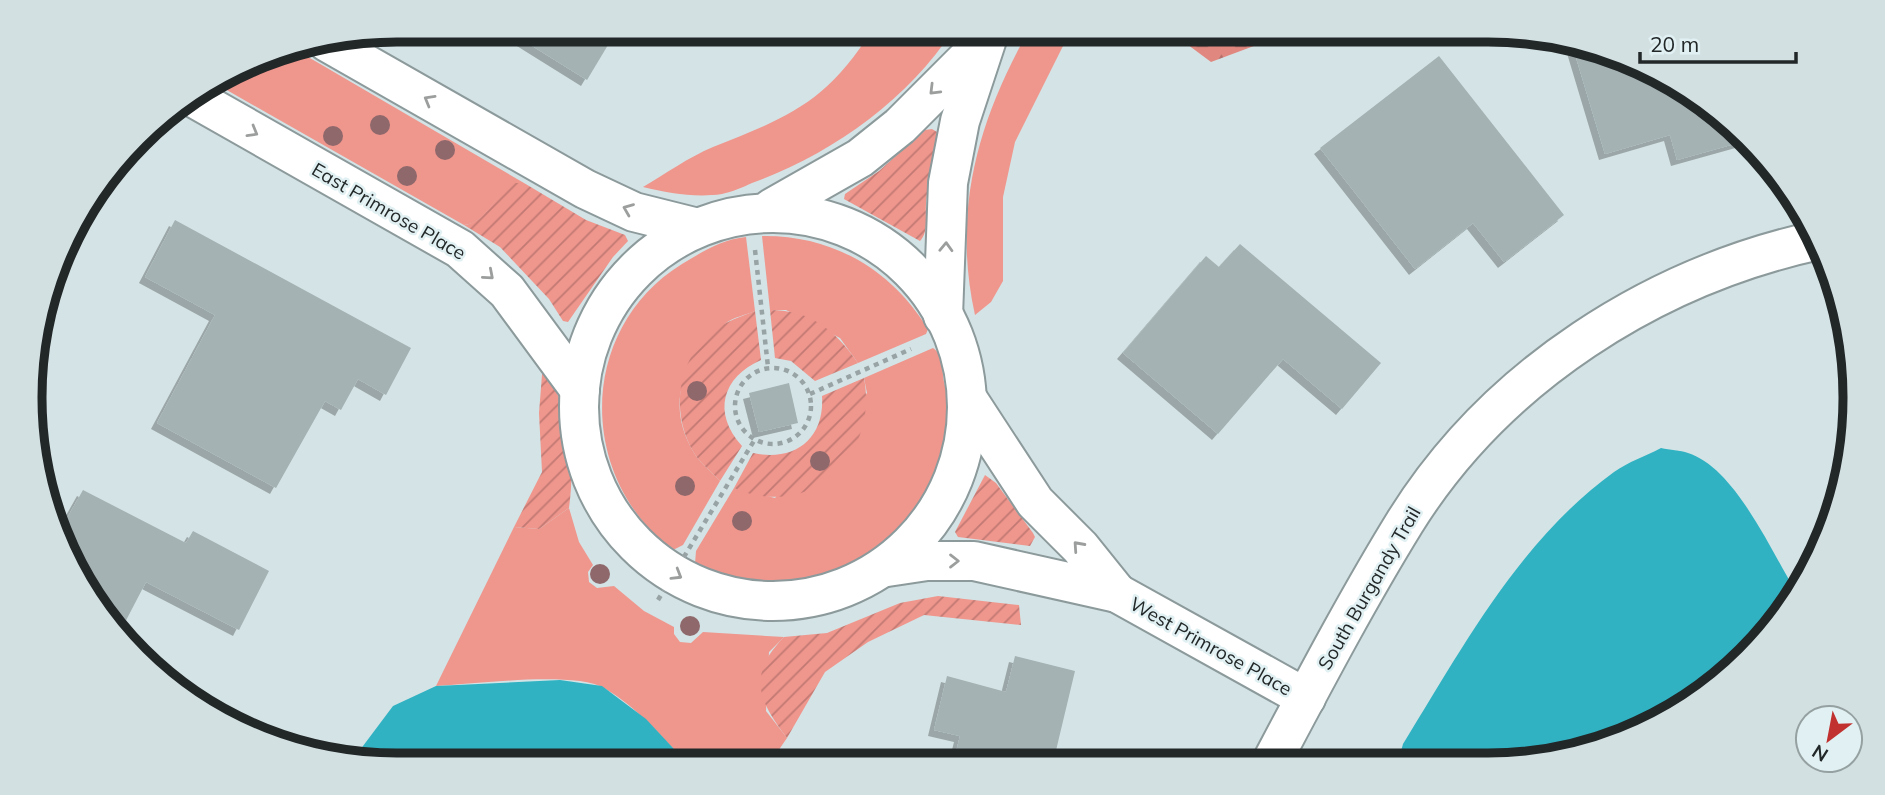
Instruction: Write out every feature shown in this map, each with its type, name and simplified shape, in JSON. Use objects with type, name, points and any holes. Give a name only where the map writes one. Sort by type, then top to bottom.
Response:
[{"type":"street","points":[[761,209],[815,215],[888,253],[919,281],[932,330],[963,367],[967,398],[964,447],[949,492],[922,534],[887,567],[855,586],[819,598],[781,603],[744,600],[707,591],[666,587],[611,514],[592,476],[581,433],[580,390],[589,351],[604,314],[628,281],[657,251],[694,227],[761,209],[860,158],[900,126],[981,42]]},
{"type":"street","points":[[932,330],[948,183],[960,121],[985,42]]},
{"type":"street","points":[[338,47],[585,190],[634,212],[694,227]]},
{"type":"street","name":"East Primrose Place","points":[[201,102],[460,249],[507,291],[580,390]]},
{"type":"street","name":"South Burgandy Trail","points":[[1276,753],[1406,520],[1457,452],[1517,391],[1592,333],[1679,284],[1768,251],[1807,243]]},
{"type":"street","name":"West Primrose Place","points":[[967,398],[1035,502],[1080,547],[1117,593]]},
{"type":"street","name":"West Primrose Place","points":[[887,567],[927,561],[974,561],[1117,593],[1306,698]]},
{"type":"path","points":[[761,209],[768,367]]},
{"type":"path","points":[[810,394],[932,330]]},
{"type":"path","points":[[768,367],[794,373],[810,394],[809,420],[803,431],[780,444],[755,439],[738,421],[735,397],[748,376],[768,367]]},
{"type":"path","points":[[666,587],[755,439]]},
{"type":"shaded area","points":[[864,42],[945,42],[914,80],[865,122],[838,141],[781,171],[722,194],[692,195],[643,187],[713,147],[785,116],[822,91]]},
{"type":"shaded area","points":[[1023,42],[1065,42],[1015,142],[1003,197],[1003,281],[991,302],[975,315],[967,239],[974,167],[983,132]]},
{"type":"shaded area","points":[[304,54],[524,183],[506,189],[482,217],[464,225],[223,88],[261,69]]},
{"type":"shaded area","points":[[932,129],[937,132],[937,138],[926,204],[926,229],[920,241],[844,199],[845,194],[879,171],[925,130]]},
{"type":"shaded area","points":[[512,183],[524,183],[586,220],[625,235],[628,241],[613,257],[568,322],[563,321],[549,299],[500,247],[464,225],[479,219]]},
{"type":"shaded area","points":[[762,236],[788,237],[812,242],[836,249],[857,260],[896,289],[928,329],[926,334],[858,363],[840,338],[786,310],[770,310]]},
{"type":"shaded area","points":[[746,237],[755,311],[728,322],[699,351],[683,382],[680,399],[680,417],[694,453],[720,481],[683,545],[673,550],[641,519],[619,484],[606,444],[602,404],[608,363],[623,325],[648,292],[697,255],[721,243]]},
{"type":"shaded area","points":[[770,310],[798,314],[821,324],[841,341],[858,363],[815,381],[791,361],[775,358]]},
{"type":"shaded area","points":[[755,311],[761,360],[737,376],[726,397],[727,421],[742,446],[720,481],[697,457],[687,439],[680,410],[682,380],[694,352],[708,335],[727,322]]},
{"type":"shaded area","points":[[933,348],[940,358],[949,409],[941,458],[923,498],[896,531],[862,558],[824,575],[782,583],[738,580],[695,564],[696,551],[734,488],[775,498],[867,393],[864,378]]},
{"type":"shaded area","points":[[543,362],[559,397],[568,433],[571,470],[569,508],[539,529],[514,527],[542,472],[539,413]]},
{"type":"shaded area","points":[[864,378],[866,407],[861,433],[849,456],[833,475],[812,489],[788,496],[762,496],[734,488],[753,453],[782,454],[804,444],[818,424],[822,411],[822,396]]},
{"type":"shaded area","points":[[985,475],[996,483],[1033,533],[1035,537],[1030,546],[958,537],[955,532]]},
{"type":"shaded area","points":[[569,508],[579,542],[593,565],[588,572],[589,582],[597,588],[614,586],[644,611],[674,627],[674,634],[680,642],[691,643],[703,632],[784,637],[769,652],[766,711],[787,738],[777,753],[678,753],[627,704],[604,688],[590,683],[548,679],[436,686],[514,527],[539,529]]},
{"type":"shaded area","points":[[938,596],[1019,605],[1021,625],[924,615],[868,642],[825,672],[787,738],[769,712],[761,688],[765,663],[784,637],[827,633],[900,603]]},
{"type":"green space","points":[[1184,42],[1265,42],[1211,62]]},
{"type":"water","points":[[1661,448],[1688,453],[1722,476],[1751,514],[1791,582],[1770,614],[1739,649],[1704,680],[1665,705],[1624,726],[1580,741],[1534,750],[1400,753],[1403,744],[1471,633],[1522,562],[1580,499],[1619,468]]},
{"type":"water","points":[[560,680],[602,686],[646,719],[678,753],[359,751],[393,706],[436,686]]},
{"type":"building","points":[[526,42],[610,42],[587,80]]},
{"type":"building","points":[[1575,53],[1624,69],[1665,90],[1704,115],[1736,143],[1677,160],[1670,135],[1605,154]]},
{"type":"building","points":[[1439,56],[1564,215],[1504,262],[1473,223],[1415,269],[1320,148]]},
{"type":"building","points":[[175,220],[411,348],[386,395],[358,379],[341,410],[325,401],[276,488],[157,423],[215,315],[145,277]]},
{"type":"building","points":[[1240,244],[1381,363],[1342,409],[1283,359],[1218,434],[1123,353],[1206,256],[1219,267]]},
{"type":"building","points":[[789,383],[798,423],[759,432],[749,393]]},
{"type":"building","points":[[83,490],[186,543],[193,531],[269,571],[239,630],[146,582],[124,625],[90,575],[65,522]]},
{"type":"building","points":[[1015,656],[1075,671],[1055,753],[956,753],[960,736],[934,730],[947,676],[1006,692]]}]
